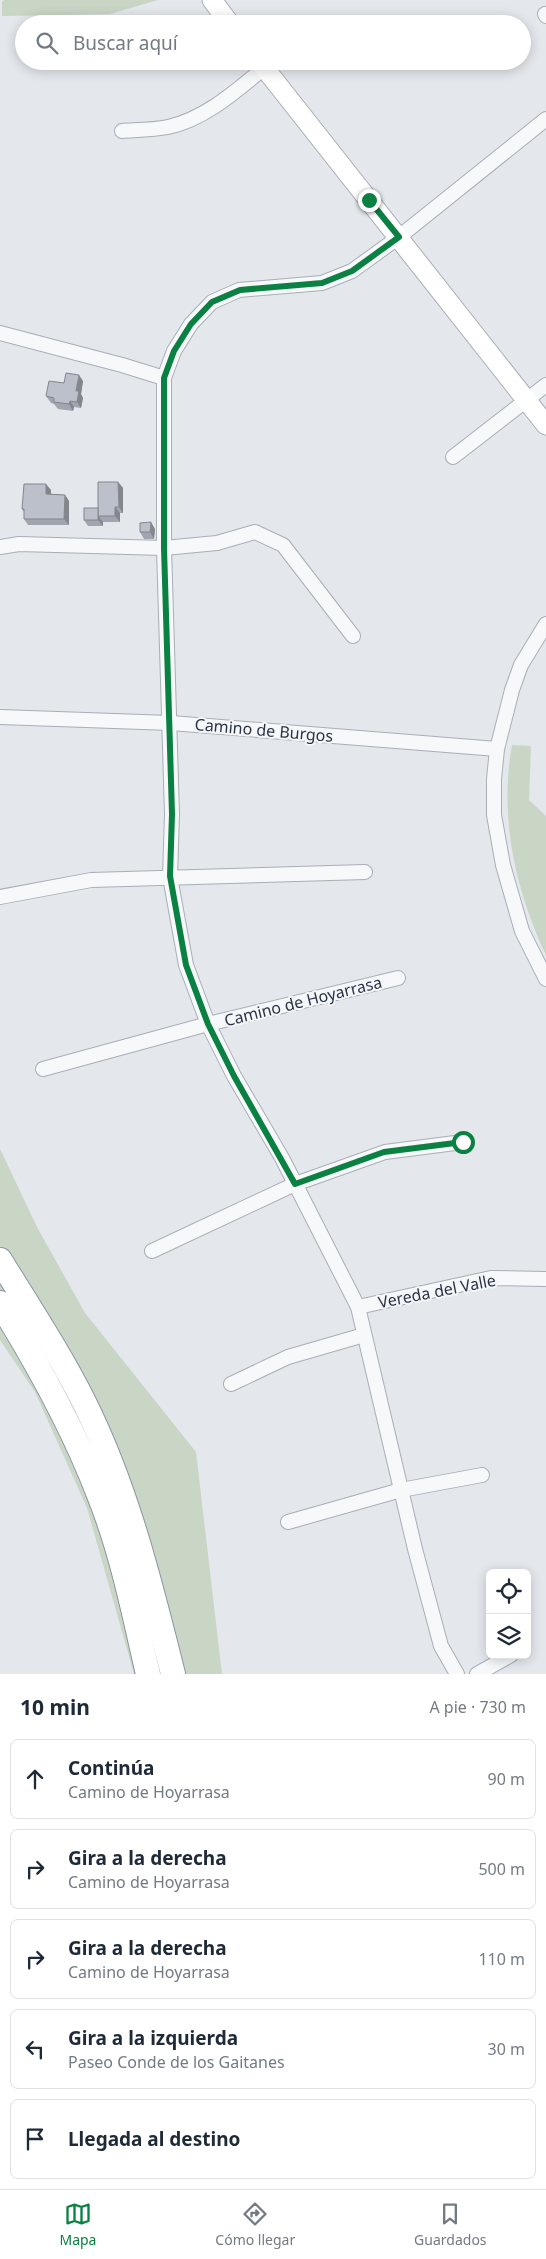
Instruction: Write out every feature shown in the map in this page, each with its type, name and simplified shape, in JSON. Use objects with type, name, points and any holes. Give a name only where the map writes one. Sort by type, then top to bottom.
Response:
[{"type":"highway","points":[[0,1260],[85,1404],[120,1485],[141,1551],[173,1674]]},
{"type":"highway","points":[[0,1303],[44,1377],[100,1495],[120,1559],[148,1674]]},
{"type":"street","points":[[212,0],[223,15]]},
{"type":"street","points":[[122,131],[170,126],[196,116],[221,103],[257,70]]},
{"type":"street","points":[[266,70],[546,425]]},
{"type":"street","name":"Camino de Hoyarrasa","points":[[457,1674],[441,1646],[401,1490],[358,1307],[295,1184],[234,1076],[208,1024],[186,965],[170,876],[172,814],[171,723],[164,548],[164,378],[174,351],[187,331],[212,302],[240,290],[322,283],[352,271],[399,237],[546,119]]},
{"type":"street","points":[[0,333],[164,378]]},
{"type":"street","points":[[452,457],[546,385]]},
{"type":"street","points":[[0,547],[18,544],[164,548],[217,543],[255,532],[283,544],[353,636]]},
{"type":"street","points":[[546,624],[521,666],[512,690],[498,749],[494,779],[494,816],[503,865],[522,931],[546,979]]},
{"type":"street","name":"Camino de Burgos","points":[[0,717],[171,723],[498,749]]},
{"type":"street","points":[[0,897],[91,880],[170,876],[365,872]]},
{"type":"street","name":"Camino de Hoyarrasa","points":[[43,1069],[208,1024],[398,978]]},
{"type":"street","points":[[152,1251],[295,1184],[384,1152],[463,1142]]},
{"type":"street","name":"Vereda del Valle","points":[[358,1307],[490,1278],[546,1279]]},
{"type":"street","points":[[231,1384],[288,1357],[364,1335]]},
{"type":"street","points":[[288,1522],[401,1490],[482,1475]]},
{"type":"street","points":[[477,1674],[504,1659]]},
{"type":"green space","points":[[4,0],[158,0],[110,14],[2,16],[2,2]]},
{"type":"green space","points":[[512,745],[531,746],[529,800],[546,816],[546,955],[526,904],[512,852],[507,799]]},
{"type":"green space","points":[[0,1149],[37,1227],[85,1313],[196,1452],[222,1674],[134,1674],[87,1508],[35,1392],[0,1340]]},
{"type":"building","points":[[66,373],[79,375],[76,391],[79,391],[77,402],[70,401],[69,404],[54,402],[54,398],[46,396],[49,381],[64,383]]},
{"type":"building","points":[[98,482],[118,482],[119,507],[115,507],[115,516],[98,516]]},
{"type":"building","points":[[24,484],[46,484],[46,494],[65,495],[64,519],[24,519],[24,509],[22,509]]},
{"type":"building","points":[[84,508],[98,508],[98,520],[84,520]]},
{"type":"building","points":[[151,522],[150,532],[140,532],[140,523]]},
{"type":"route","points":[[369,200],[399,237],[352,271],[322,283],[240,290],[212,302],[191,324],[174,351],[164,378],[164,548],[171,723],[172,814],[170,876],[186,965],[208,1024],[234,1076],[295,1184],[384,1152],[463,1142]]}]
